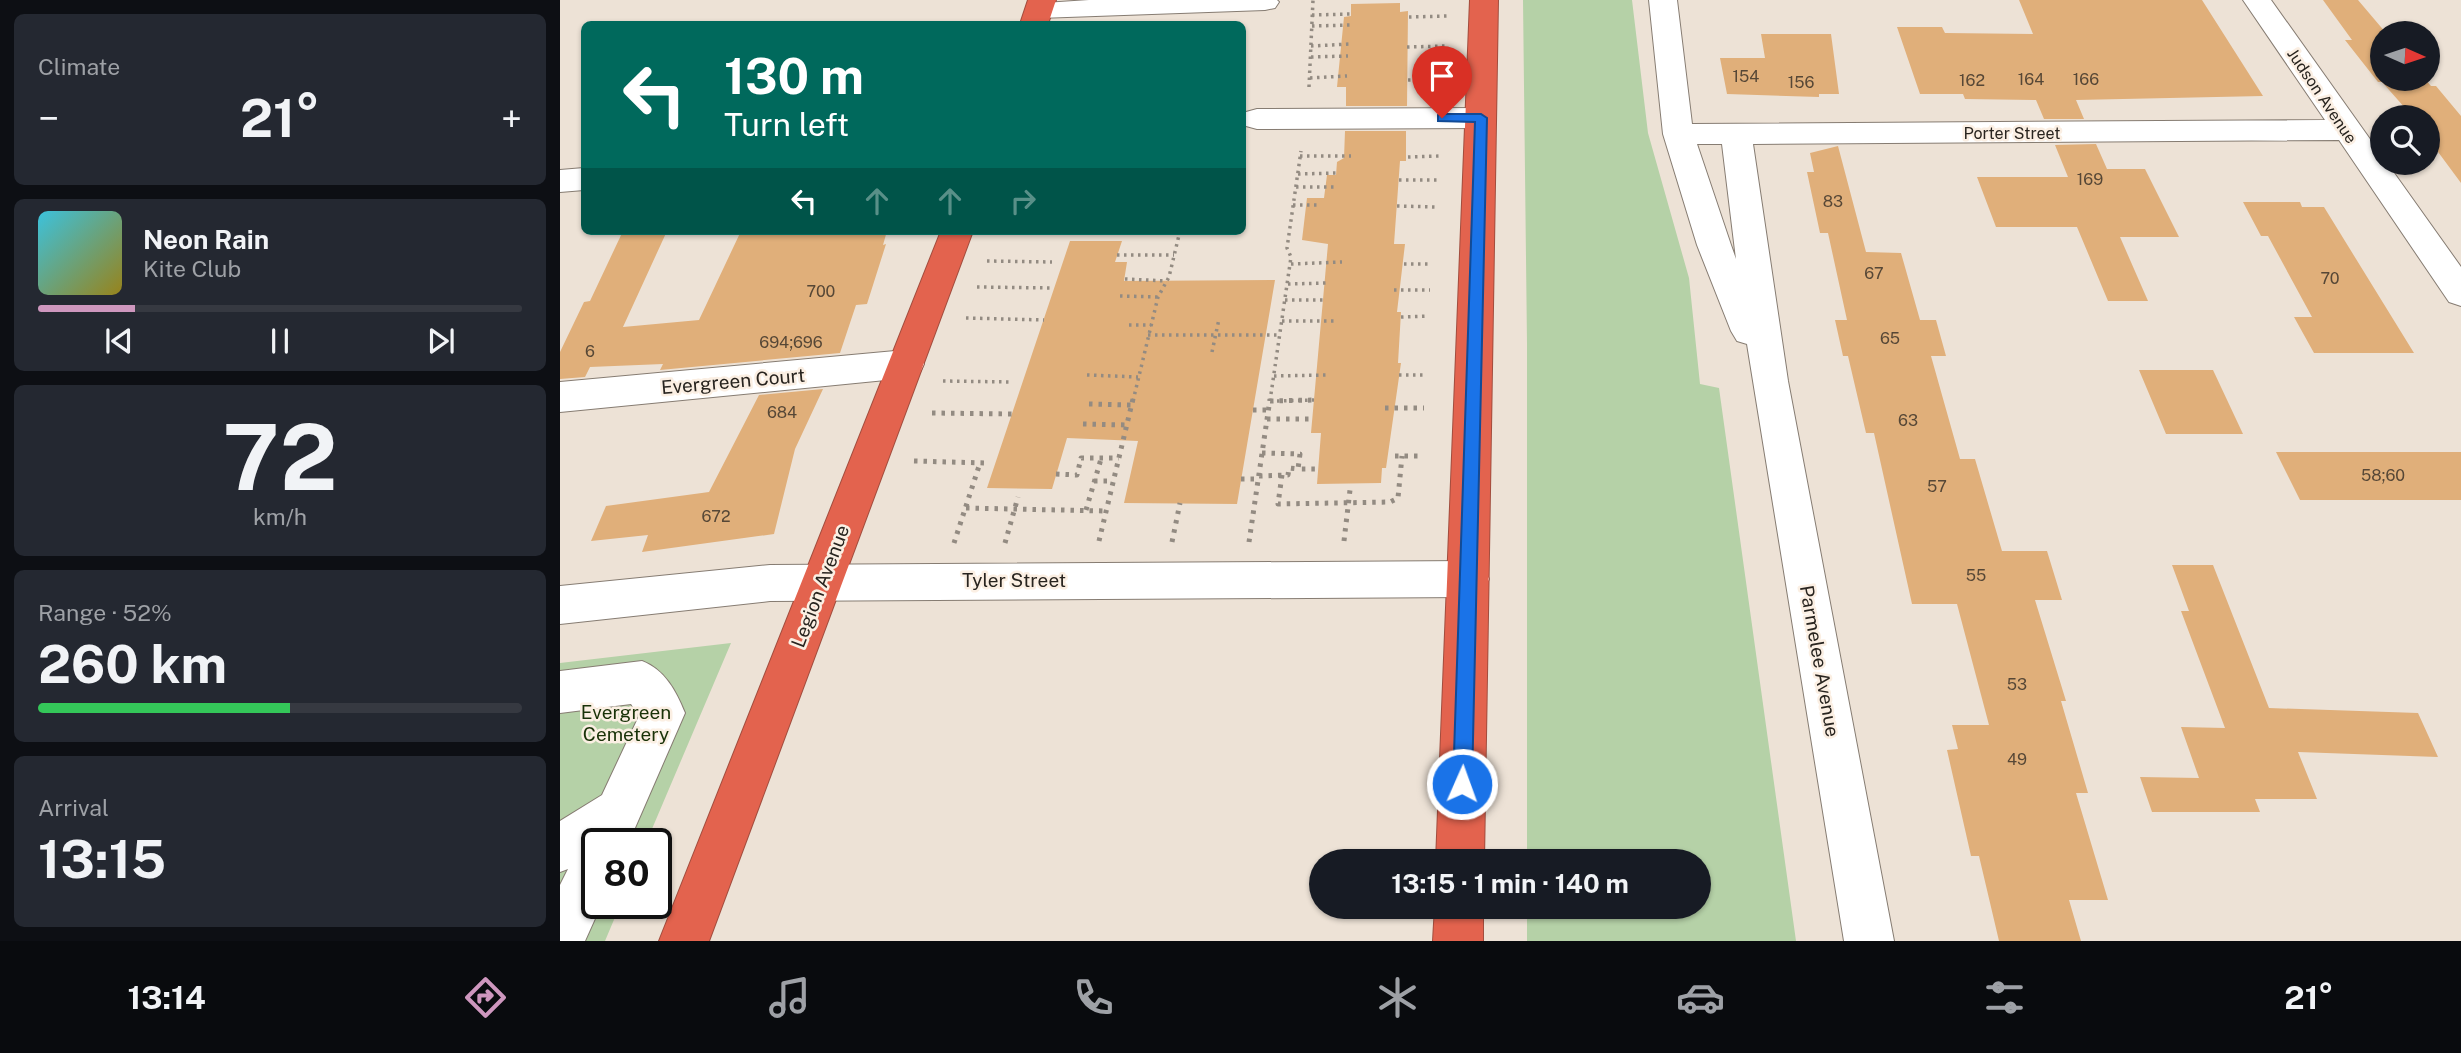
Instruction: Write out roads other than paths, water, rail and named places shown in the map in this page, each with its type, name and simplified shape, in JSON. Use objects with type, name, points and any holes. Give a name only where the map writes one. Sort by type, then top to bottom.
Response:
[{"type":"highway","points":[[1460,849],[1484,0]]},
{"type":"highway","name":"Legion Avenue","points":[[684,941],[955,235]]},
{"type":"highway","points":[[1458,941],[1459,919]]},
{"type":"street","name":"Parmelee Avenue","points":[[1663,0],[1678,134],[1714,245],[1770,381]]},
{"type":"street","name":"Judson Avenue","points":[[2257,0],[2461,293]]},
{"type":"street","points":[[1038,12],[1265,2]]},
{"type":"street","points":[[1256,120],[1481,118]]},
{"type":"street","name":"Porter Street","points":[[1678,134],[2346,130]]},
{"type":"street","name":"Parmelee Avenue","points":[[1736,135],[1770,381],[1869,941]]},
{"type":"street","points":[[560,181],[581,179]]},
{"type":"street","name":"Evergreen Court","points":[[560,397],[906,364]]},
{"type":"street","name":"Tyler Street","points":[[560,605],[749,585],[821,582],[1468,579]]},
{"type":"street","points":[[560,692],[642,682],[663,713],[612,827],[560,848]]},
{"type":"street","points":[[560,940],[581,894]]},
{"type":"park label","name":"Evergreen Cemetery","points":[[626,723]]}]
